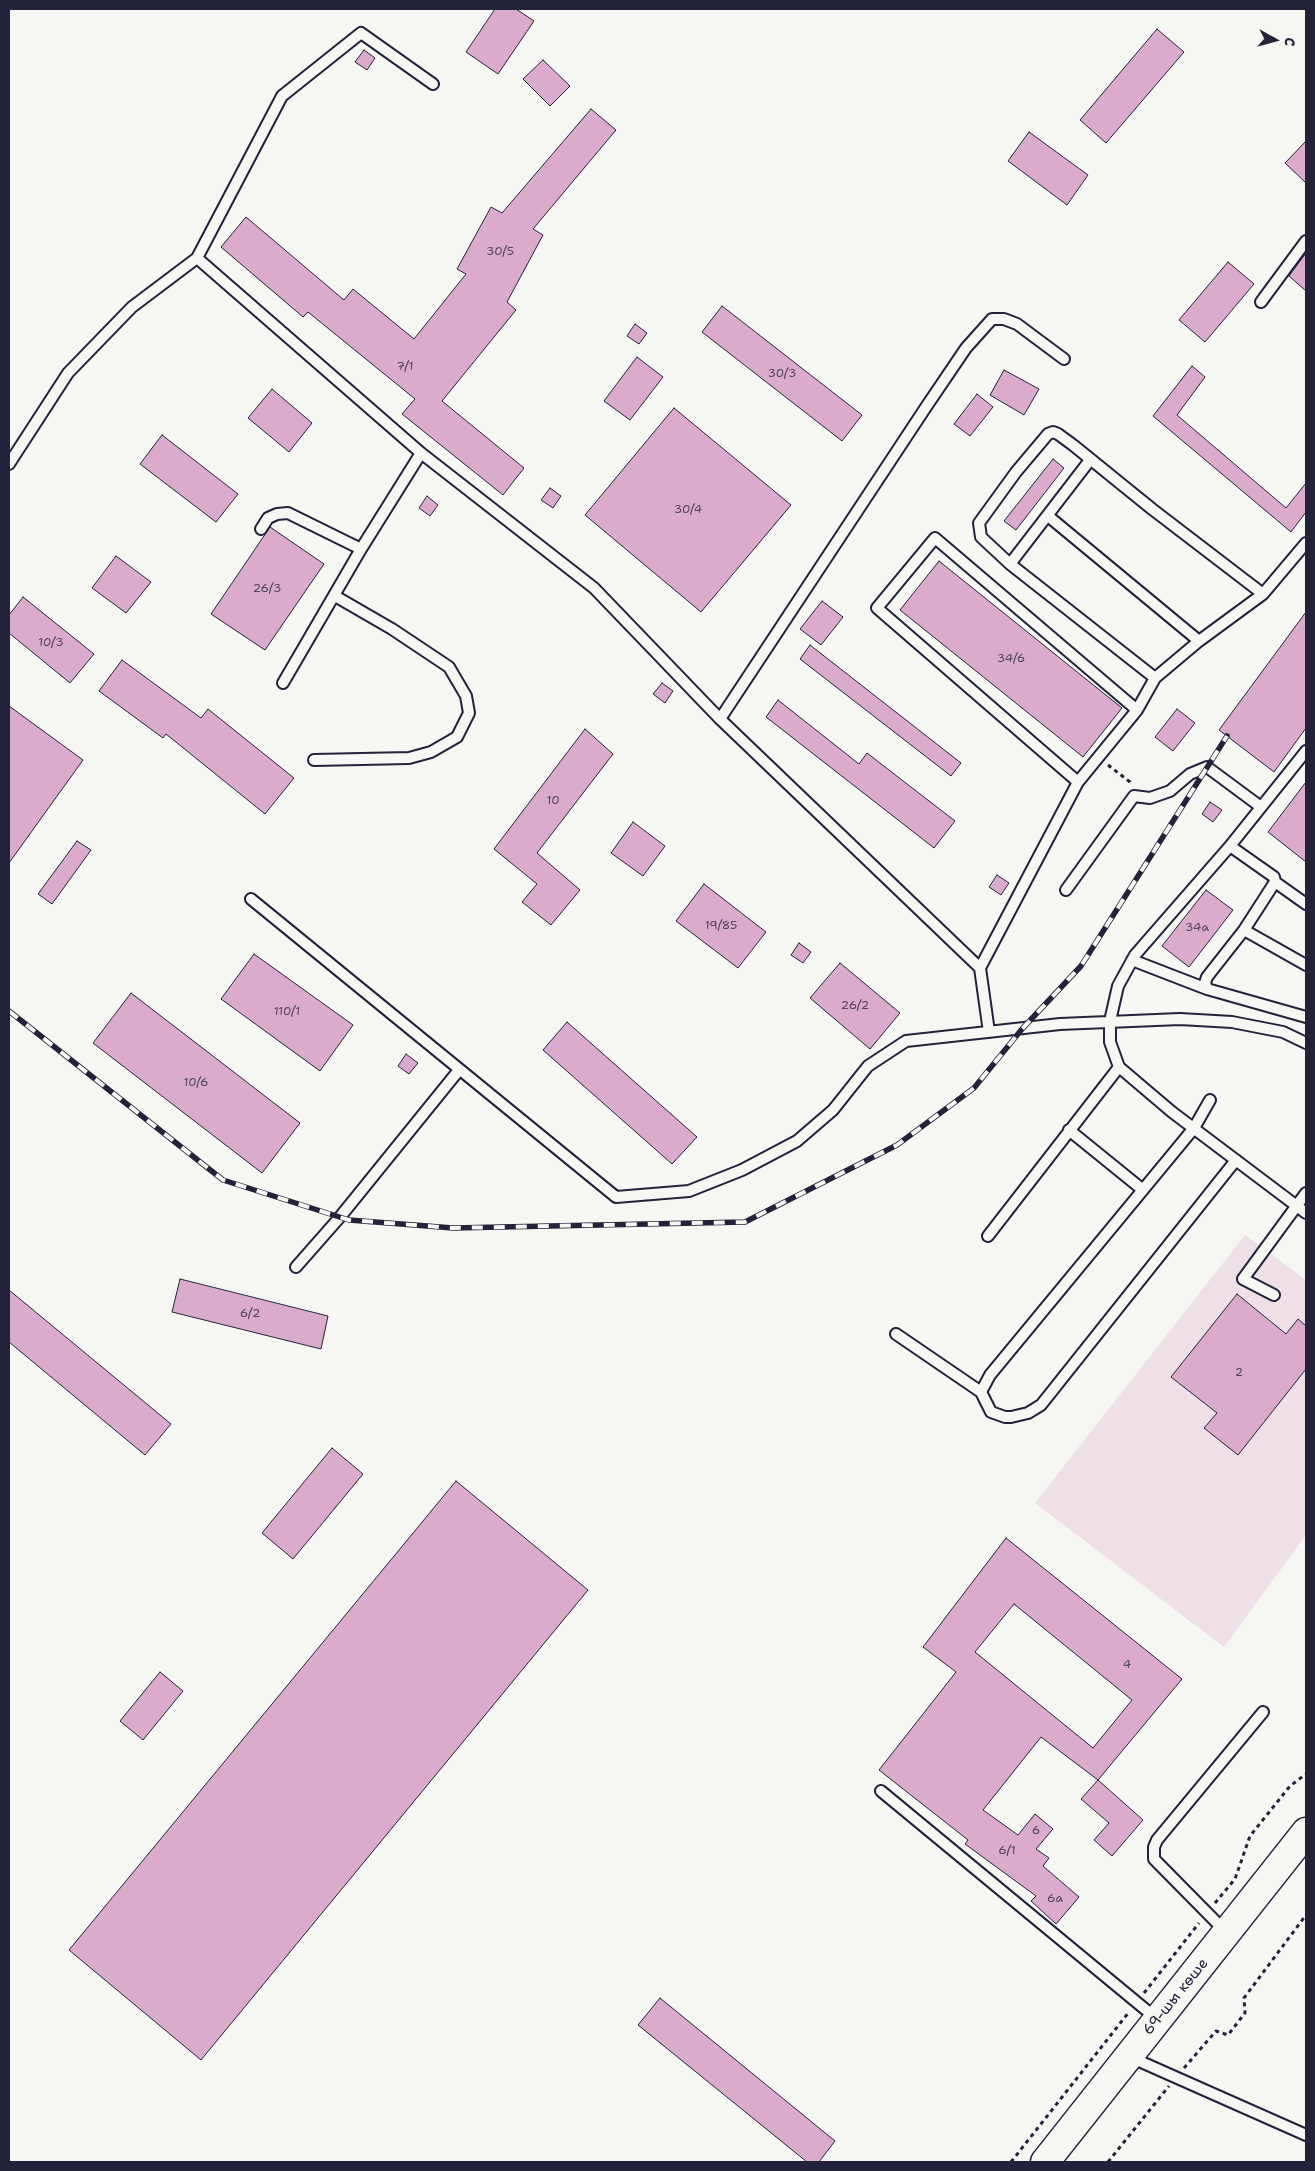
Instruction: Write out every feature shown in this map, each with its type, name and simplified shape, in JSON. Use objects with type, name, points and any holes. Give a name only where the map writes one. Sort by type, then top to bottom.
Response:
[{"type":"main road","name":"69-шы көше","points":[[1046,2162],[1129,2056],[1305,1839]]},
{"type":"lane","points":[[9,464],[68,373],[132,308],[197,258],[282,96],[361,33],[432,84]]},
{"type":"lane","points":[[1261,302],[1306,241]]},
{"type":"lane","points":[[197,258],[421,453],[594,588],[720,719],[980,968]]},
{"type":"lane","points":[[720,719],[966,348],[992,319],[1004,319],[1017,324],[1064,359]]},
{"type":"lane","points":[[1155,678],[1010,564],[981,537],[979,523],[1038,443],[1048,434],[1054,432],[1073,444],[1090,460],[1263,594]]},
{"type":"lane","points":[[283,683],[361,549],[421,453]]},
{"type":"lane","points":[[1010,564],[1090,460]]},
{"type":"lane","points":[[261,529],[268,518],[277,514],[288,513],[361,549]]},
{"type":"lane","points":[[1048,516],[1199,642]]},
{"type":"lane","points":[[1078,782],[878,608],[884,598],[935,538],[1137,710]]},
{"type":"lane","points":[[989,1032],[980,968],[1078,782],[1137,710],[1155,678],[1263,594],[1306,543]]},
{"type":"lane","points":[[314,760],[409,758],[431,752],[457,737],[469,714],[466,696],[450,668],[392,629],[334,596]]},
{"type":"lane","points":[[1306,751],[1230,846],[1132,960],[1118,986],[1110,1021],[1110,1042],[1119,1067],[1194,1128],[1306,1213]]},
{"type":"lane","points":[[1066,890],[1134,796],[1150,798],[1170,791],[1190,774],[1207,767],[1261,807]]},
{"type":"lane","points":[[1230,846],[1274,877],[1275,882],[1306,904]]},
{"type":"lane","points":[[1208,989],[1205,983],[1207,977],[1244,930],[1275,882]]},
{"type":"lane","points":[[251,899],[616,1197],[649,1196],[689,1191],[742,1170],[797,1141],[833,1110],[868,1066],[906,1041],[1060,1024],[1180,1019],[1232,1022],[1283,1032],[1306,1043]]},
{"type":"lane","points":[[1244,930],[1306,965]]},
{"type":"lane","points":[[1132,960],[1208,989],[1306,1017]]},
{"type":"lane","points":[[988,1236],[1119,1067]]},
{"type":"lane","points":[[296,1267],[340,1217],[459,1070]]},
{"type":"lane","points":[[981,1392],[990,1375],[1194,1128],[1210,1100]]},
{"type":"lane","points":[[1069,1130],[1143,1190]]},
{"type":"lane","points":[[896,1334],[981,1392],[991,1412],[1005,1417],[1028,1413],[1041,1405],[1236,1160]]},
{"type":"lane","points":[[1274,1295],[1243,1278],[1306,1193]]},
{"type":"lane","points":[[1228,1933],[1154,1859],[1154,1847],[1157,1840],[1263,1712]]},
{"type":"lane","points":[[881,1791],[1158,2020]]},
{"type":"lane","points":[[1129,2056],[1306,2135]]},
{"type":"path","points":[[1098,757],[1130,782],[1134,796]]},
{"type":"path","points":[[1010,2162],[1235,1878],[1250,1836],[1290,1786],[1306,1774]]},
{"type":"path","points":[[1108,2162],[1176,2077],[1216,2032],[1228,2035],[1245,2012],[1244,1998],[1306,1915]]},
{"type":"shaded area","points":[[1245,1235],[1306,1280],[1306,1535],[1224,1647],[1035,1503]]},
{"type":"building","points":[[495,9],[516,9],[534,21],[498,74],[466,52]]},
{"type":"building","points":[[1157,29],[1184,52],[1106,143],[1080,120]]},
{"type":"building","points":[[364,50],[375,58],[367,70],[355,62]]},
{"type":"building","points":[[543,60],[570,86],[550,106],[523,79]]},
{"type":"building","points":[[591,109],[616,130],[533,229],[543,235],[507,302],[516,310],[442,401],[524,468],[503,495],[402,414],[415,399],[308,312],[303,317],[221,247],[246,217],[344,300],[353,289],[414,339],[466,274],[457,269],[491,207],[502,213]]},
{"type":"building","points":[[1029,132],[1088,175],[1067,205],[1008,161]]},
{"type":"building","points":[[1306,141],[1306,183],[1285,163]]},
{"type":"building","points":[[1306,253],[1306,291],[1289,276]]},
{"type":"building","points":[[1228,262],[1254,284],[1205,342],[1179,320]]},
{"type":"building","points":[[722,306],[862,415],[842,441],[702,332]]},
{"type":"building","points":[[635,324],[647,333],[639,344],[627,336]]},
{"type":"building","points":[[637,357],[663,377],[630,420],[604,401]]},
{"type":"building","points":[[1192,366],[1205,377],[1177,415],[1286,508],[1306,483],[1306,512],[1291,532],[1153,416]]},
{"type":"building","points":[[1004,370],[1039,389],[1024,415],[990,395]]},
{"type":"building","points":[[272,389],[312,423],[289,452],[248,418]]},
{"type":"building","points":[[977,394],[993,407],[970,436],[954,424]]},
{"type":"building","points":[[674,408],[791,505],[701,612],[585,515]]},
{"type":"building","points":[[162,435],[238,494],[216,522],[140,464]]},
{"type":"building","points":[[1053,459],[1064,468],[1016,530],[1004,521]]},
{"type":"building","points":[[550,488],[561,496],[553,508],[541,500]]},
{"type":"building","points":[[427,496],[438,505],[430,516],[419,508]]},
{"type":"building","points":[[270,527],[324,564],[265,650],[211,614]]},
{"type":"building","points":[[116,556],[151,582],[126,613],[92,588]]},
{"type":"building","points":[[939,561],[1122,708],[1083,757],[900,610]]},
{"type":"building","points":[[23,597],[94,654],[70,683],[9,633],[9,615]]},
{"type":"building","points":[[822,601],[843,617],[821,645],[800,629]]},
{"type":"building","points":[[1306,612],[1306,728],[1274,772],[1219,730]]},
{"type":"building","points":[[810,645],[961,763],[951,776],[800,659]]},
{"type":"building","points":[[122,660],[201,718],[208,709],[294,778],[265,814],[166,734],[163,738],[99,691]]},
{"type":"building","points":[[662,683],[673,691],[665,703],[653,694]]},
{"type":"building","points":[[778,700],[859,764],[867,753],[955,821],[934,848],[766,717]]},
{"type":"building","points":[[9,706],[83,760],[9,863]]},
{"type":"building","points":[[1177,709],[1195,723],[1173,751],[1155,737]]},
{"type":"building","points":[[585,729],[613,754],[537,853],[580,890],[551,925],[522,902],[537,884],[494,849]]},
{"type":"building","points":[[1306,782],[1306,862],[1268,832]]},
{"type":"building","points":[[1210,802],[1222,810],[1213,822],[1202,814]]},
{"type":"building","points":[[633,822],[665,846],[643,876],[611,853]]},
{"type":"building","points":[[77,841],[91,850],[52,904],[38,894]]},
{"type":"building","points":[[997,875],[1009,883],[1001,895],[989,887]]},
{"type":"building","points":[[704,884],[766,932],[738,968],[676,921]]},
{"type":"building","points":[[1206,890],[1233,910],[1189,967],[1162,946]]},
{"type":"building","points":[[799,943],[811,952],[803,963],[791,955]]},
{"type":"building","points":[[254,954],[353,1025],[320,1071],[221,999]]},
{"type":"building","points":[[840,963],[900,1013],[870,1049],[810,998]]},
{"type":"building","points":[[131,993],[300,1123],[262,1173],[93,1043]]},
{"type":"building","points":[[567,1022],[697,1137],[672,1164],[543,1050]]},
{"type":"building","points":[[406,1054],[418,1063],[409,1074],[398,1066]]},
{"type":"building","points":[[180,1279],[328,1316],[321,1349],[172,1312]]},
{"type":"building","points":[[9,1290],[171,1424],[145,1455],[9,1342]]},
{"type":"building","points":[[1237,1294],[1286,1334],[1298,1319],[1306,1326],[1306,1369],[1238,1455],[1204,1428],[1217,1413],[1171,1377]]},
{"type":"building","points":[[332,1448],[363,1474],[293,1559],[262,1533]]},
{"type":"building","points":[[456,1481],[588,1590],[201,2060],[69,1950]]},
{"type":"building","points":[[1006,1538],[1182,1679],[1098,1780],[1041,1737],[983,1810],[1018,1835],[1035,1814],[1053,1829],[1036,1849],[1049,1858],[1043,1866],[1079,1897],[1056,1924],[1031,1901],[1036,1896],[965,1844],[968,1840],[879,1770],[956,1672],[923,1647]],"holes":[[[1014,1604],[1132,1700],[1093,1748],[975,1652]]]},
{"type":"building","points":[[160,1672],[183,1691],[143,1740],[120,1721]]},
{"type":"building","points":[[1098,1780],[1143,1820],[1112,1856],[1094,1840],[1109,1823],[1081,1799]]},
{"type":"building","points":[[660,1998],[835,2141],[819,2162],[807,2162],[638,2025]]},
{"type":"railway","points":[[9,1011],[223,1180],[349,1220],[453,1228],[745,1222],[897,1145],[974,1088],[1022,1029],[1081,966],[1227,736]]}]
